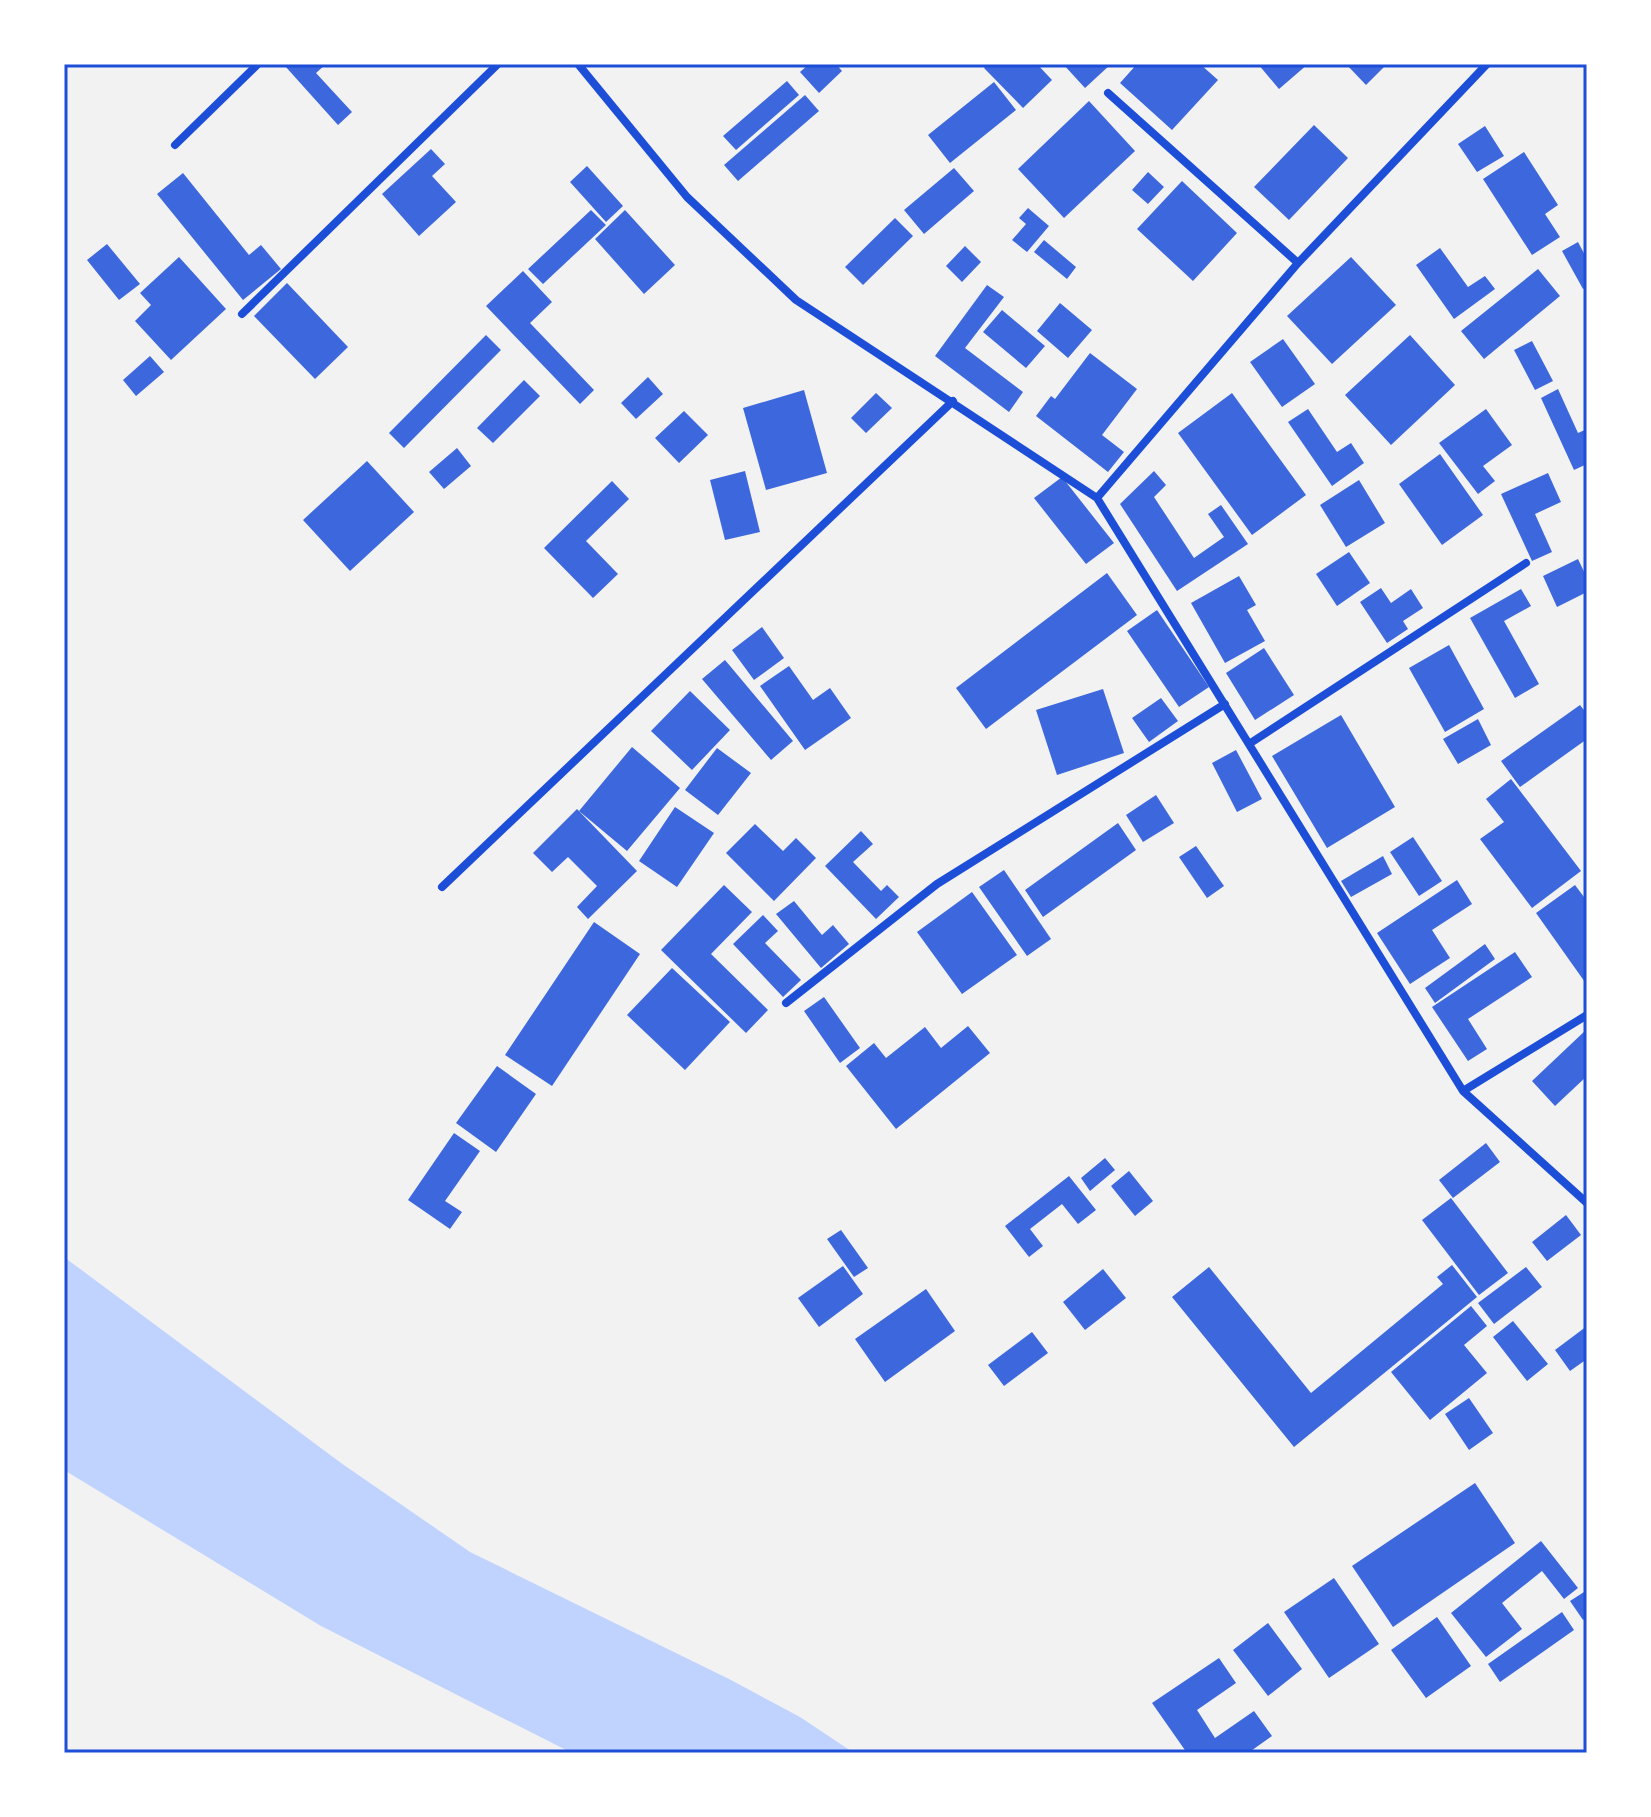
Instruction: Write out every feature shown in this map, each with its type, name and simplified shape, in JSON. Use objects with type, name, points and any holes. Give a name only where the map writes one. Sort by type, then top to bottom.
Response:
[{"type":"street","points":[[175,145],[258,64]]},
{"type":"street","points":[[242,314],[498,64]]},
{"type":"street","points":[[578,64],[687,197],[796,300],[1097,498],[1463,1091],[1587,1203]]},
{"type":"street","points":[[1097,498],[1298,263],[1487,64]]},
{"type":"street","points":[[1108,93],[1298,263]]},
{"type":"street","points":[[442,887],[953,401]]},
{"type":"street","points":[[1249,744],[1526,563]]},
{"type":"street","points":[[786,1003],[937,884],[1225,704]]},
{"type":"street","points":[[1463,1091],[1587,1015]]},
{"type":"water","points":[[64,1257],[341,1463],[470,1552],[729,1679],[800,1717],[854,1753],[572,1753],[321,1626],[64,1470]]},
{"type":"building","points":[[326,64],[316,73],[352,112],[338,125],[285,66]]},
{"type":"building","points":[[809,64],[836,64],[842,71],[819,93],[800,72]]},
{"type":"building","points":[[987,64],[1037,64],[1052,80],[1023,108],[984,68]]},
{"type":"building","points":[[1063,64],[1111,64],[1085,88]]},
{"type":"building","points":[[1137,64],[1200,64],[1218,80],[1172,130],[1120,83]]},
{"type":"building","points":[[1258,64],[1308,64],[1279,89]]},
{"type":"building","points":[[1346,64],[1387,64],[1366,85]]},
{"type":"building","points":[[787,81],[799,95],[736,150],[723,136]]},
{"type":"building","points":[[994,82],[1016,110],[950,163],[928,135]]},
{"type":"building","points":[[805,95],[819,111],[738,181],[724,165]]},
{"type":"building","points":[[1089,101],[1135,151],[1064,218],[1018,169]]},
{"type":"building","points":[[1314,125],[1348,158],[1289,220],[1254,187]]},
{"type":"building","points":[[1485,126],[1504,156],[1477,172],[1458,144]]},
{"type":"building","points":[[431,149],[445,164],[432,176],[456,202],[419,236],[382,194]]},
{"type":"building","points":[[1524,152],[1558,205],[1545,214],[1560,237],[1532,255],[1483,179]]},
{"type":"building","points":[[587,166],[623,206],[606,222],[570,182]]},
{"type":"building","points":[[954,168],[974,191],[924,234],[904,210]]},
{"type":"building","points":[[1148,172],[1164,187],[1148,204],[1132,190]]},
{"type":"building","points":[[183,173],[249,255],[261,245],[281,269],[243,300],[157,194]]},
{"type":"building","points":[[1182,181],[1237,233],[1193,281],[1137,229]]},
{"type":"building","points":[[1028,208],[1049,226],[1027,252],[1012,240],[1026,224],[1019,218]]},
{"type":"building","points":[[591,210],[606,225],[543,284],[528,269]]},
{"type":"building","points":[[625,210],[675,265],[644,294],[595,239]]},
{"type":"building","points":[[895,218],[913,236],[863,285],[845,267]]},
{"type":"building","points":[[1044,240],[1076,267],[1067,279],[1034,252]]},
{"type":"building","points":[[1578,242],[1587,259],[1587,287],[1583,289],[1562,251]]},
{"type":"building","points":[[107,244],[140,284],[119,300],[87,260]]},
{"type":"building","points":[[965,246],[981,262],[962,282],[946,266]]},
{"type":"building","points":[[1440,248],[1468,287],[1485,276],[1495,289],[1454,319],[1416,265]]},
{"type":"building","points":[[179,257],[226,309],[171,360],[135,321],[151,305],[140,293]]},
{"type":"building","points":[[1351,257],[1396,305],[1332,364],[1287,316]]},
{"type":"building","points":[[1538,269],[1560,296],[1484,359],[1461,331]]},
{"type":"building","points":[[523,271],[552,302],[530,323],[594,390],[580,404],[486,306]]},
{"type":"building","points":[[287,283],[348,347],[315,379],[254,316]]},
{"type":"building","points":[[987,285],[1004,297],[965,348],[1023,392],[1009,412],[935,356]]},
{"type":"building","points":[[1060,303],[1092,330],[1068,358],[1037,331]]},
{"type":"building","points":[[1002,310],[1045,346],[1026,368],[983,332]]},
{"type":"building","points":[[486,335],[501,350],[404,448],[389,433]]},
{"type":"building","points":[[1410,335],[1455,385],[1391,445],[1345,395]]},
{"type":"building","points":[[1283,339],[1315,384],[1282,407],[1250,362]]},
{"type":"building","points":[[1532,341],[1553,381],[1535,390],[1514,350]]},
{"type":"building","points":[[1090,353],[1137,389],[1102,435],[1124,452],[1108,472],[1036,416],[1051,396],[1055,399]]},
{"type":"building","points":[[150,356],[164,372],[136,396],[123,380]]},
{"type":"building","points":[[648,377],[663,394],[636,419],[621,403]]},
{"type":"building","points":[[524,380],[540,396],[493,443],[477,428]]},
{"type":"building","points":[[1558,389],[1578,433],[1587,429],[1587,464],[1574,470],[1541,398]]},
{"type":"building","points":[[804,390],[827,473],[766,490],[743,408]]},
{"type":"building","points":[[876,393],[892,408],[866,433],[851,418]]},
{"type":"building","points":[[1232,393],[1306,495],[1252,535],[1178,433]]},
{"type":"building","points":[[1308,409],[1337,452],[1351,443],[1364,463],[1332,486],[1288,422]]},
{"type":"building","points":[[1486,409],[1512,445],[1483,466],[1495,481],[1478,494],[1439,443]]},
{"type":"building","points":[[684,411],[708,435],[679,463],[655,438]]},
{"type":"building","points":[[457,448],[471,466],[444,489],[429,472]]},
{"type":"building","points":[[1440,454],[1483,515],[1442,545],[1399,484]]},
{"type":"building","points":[[367,461],[414,512],[350,571],[303,520]]},
{"type":"building","points":[[745,471],[760,532],[725,540],[710,480]]},
{"type":"building","points":[[1154,471],[1166,485],[1154,497],[1194,558],[1224,537],[1208,514],[1221,505],[1248,544],[1177,591],[1120,504]]},
{"type":"building","points":[[1548,473],[1561,502],[1535,514],[1552,552],[1532,561],[1501,494]]},
{"type":"building","points":[[1062,477],[1114,543],[1086,564],[1034,498]]},
{"type":"building","points":[[1359,480],[1385,523],[1346,547],[1320,505]]},
{"type":"building","points":[[612,481],[629,499],[586,541],[618,574],[593,598],[544,548]]},
{"type":"building","points":[[1349,552],[1370,583],[1337,606],[1316,574]]},
{"type":"building","points":[[1578,559],[1587,578],[1587,592],[1557,607],[1543,576]]},
{"type":"building","points":[[1107,573],[1137,615],[986,729],[956,688]]},
{"type":"building","points":[[1239,576],[1256,605],[1247,610],[1265,641],[1225,663],[1191,603]]},
{"type":"building","points":[[1381,588],[1391,603],[1411,589],[1423,608],[1403,621],[1408,629],[1387,643],[1360,602]]},
{"type":"building","points":[[1521,589],[1531,606],[1504,621],[1539,684],[1515,698],[1470,618]]},
{"type":"building","points":[[1157,610],[1209,687],[1179,707],[1127,631]]},
{"type":"building","points":[[762,627],[784,658],[754,680],[732,650]]},
{"type":"building","points":[[1449,645],[1484,709],[1445,732],[1409,668]]},
{"type":"building","points":[[1264,648],[1294,695],[1255,720],[1226,673]]},
{"type":"building","points":[[725,660],[793,741],[771,760],[702,679]]},
{"type":"building","points":[[789,666],[813,700],[830,688],[851,718],[805,750],[760,686]]},
{"type":"building","points":[[1103,689],[1124,753],[1057,775],[1036,710]]},
{"type":"building","points":[[690,691],[730,730],[692,770],[651,731]]},
{"type":"building","points":[[1161,698],[1178,721],[1149,742],[1132,718]]},
{"type":"building","points":[[1580,705],[1587,714],[1587,739],[1520,787],[1501,761]]},
{"type":"building","points":[[1341,715],[1395,807],[1327,848],[1272,756]]},
{"type":"building","points":[[1478,719],[1491,745],[1458,764],[1443,739]]},
{"type":"building","points":[[632,747],[680,788],[627,851],[579,811]]},
{"type":"building","points":[[717,748],[751,773],[718,815],[685,790]]},
{"type":"building","points":[[1236,750],[1262,799],[1237,812],[1212,763]]},
{"type":"building","points":[[1511,779],[1581,871],[1532,908],[1480,839],[1504,822],[1486,799]]},
{"type":"building","points":[[1156,795],[1174,823],[1143,842],[1126,815]]},
{"type":"building","points":[[675,807],[714,833],[677,887],[639,861]]},
{"type":"building","points":[[577,809],[637,871],[588,919],[577,907],[597,886],[568,857],[552,872],[533,853]]},
{"type":"building","points":[[1118,823],[1136,850],[1043,917],[1025,890]]},
{"type":"building","points":[[755,824],[783,851],[796,838],[816,858],[774,901],[726,853]]},
{"type":"building","points":[[861,831],[873,844],[853,862],[881,891],[887,885],[899,897],[876,919],[825,866]]},
{"type":"building","points":[[1413,837],[1442,881],[1419,896],[1390,852]]},
{"type":"building","points":[[1196,846],[1224,886],[1207,898],[1179,857]]},
{"type":"building","points":[[1383,856],[1392,874],[1351,897],[1341,881]]},
{"type":"building","points":[[1004,870],[1051,939],[1027,956],[979,887]]},
{"type":"building","points":[[1457,880],[1472,904],[1432,930],[1450,958],[1410,984],[1377,933]]},
{"type":"building","points":[[724,885],[752,912],[711,954],[768,1010],[746,1033],[661,950]]},
{"type":"building","points":[[1575,885],[1587,901],[1587,985],[1536,913]]},
{"type":"building","points":[[972,892],[1017,955],[962,994],[917,932]]},
{"type":"building","points":[[794,901],[822,935],[833,925],[849,944],[821,968],[776,914]]},
{"type":"building","points":[[763,915],[778,931],[765,943],[801,980],[783,997],[733,944]]},
{"type":"building","points":[[594,922],[640,954],[552,1086],[505,1055]]},
{"type":"building","points":[[1485,944],[1495,959],[1435,1003],[1425,988]]},
{"type":"building","points":[[1515,952],[1532,977],[1468,1019],[1487,1049],[1468,1061],[1432,1007]]},
{"type":"building","points":[[672,968],[730,1022],[685,1070],[627,1015]]},
{"type":"building","points":[[824,997],[860,1048],[840,1063],[804,1011]]},
{"type":"building","points":[[968,1026],[990,1053],[896,1129],[846,1066],[874,1043],[886,1058],[925,1027],[941,1048]]},
{"type":"building","points":[[1587,1029],[1587,1076],[1555,1106],[1532,1081]]},
{"type":"building","points":[[497,1066],[536,1094],[496,1152],[456,1123]]},
{"type":"building","points":[[454,1133],[480,1151],[445,1201],[462,1212],[450,1229],[408,1200]]},
{"type":"building","points":[[1486,1143],[1500,1162],[1453,1198],[1439,1180]]},
{"type":"building","points":[[1105,1158],[1115,1170],[1090,1191],[1081,1178]]},
{"type":"building","points":[[1129,1171],[1153,1201],[1135,1216],[1111,1186]]},
{"type":"building","points":[[1069,1176],[1096,1210],[1078,1224],[1062,1204],[1030,1229],[1043,1246],[1029,1257],[1005,1226]]},
{"type":"building","points":[[1451,1198],[1508,1273],[1479,1295],[1422,1220]]},
{"type":"building","points":[[1566,1215],[1581,1235],[1547,1261],[1532,1242]]},
{"type":"building","points":[[841,1230],[868,1268],[854,1277],[827,1239]]},
{"type":"building","points":[[1452,1265],[1477,1297],[1294,1447],[1172,1297],[1209,1267],[1311,1393],[1443,1284],[1437,1277]]},
{"type":"building","points":[[843,1266],[863,1294],[819,1327],[798,1298]]},
{"type":"building","points":[[1526,1267],[1542,1287],[1494,1324],[1478,1303]]},
{"type":"building","points":[[1103,1269],[1126,1298],[1085,1330],[1063,1302]]},
{"type":"building","points":[[926,1289],[955,1331],[885,1382],[855,1339]]},
{"type":"building","points":[[1471,1306],[1487,1326],[1464,1345],[1487,1373],[1430,1420],[1391,1372]]},
{"type":"building","points":[[1513,1321],[1548,1364],[1527,1381],[1493,1337]]},
{"type":"building","points":[[1587,1326],[1587,1359],[1570,1371],[1555,1350]]},
{"type":"building","points":[[1032,1332],[1048,1353],[1004,1386],[988,1365]]},
{"type":"building","points":[[1469,1398],[1493,1433],[1469,1450],[1445,1414]]},
{"type":"building","points":[[1475,1483],[1515,1543],[1393,1627],[1352,1566]]},
{"type":"building","points":[[1541,1541],[1578,1588],[1564,1599],[1542,1571],[1502,1603],[1522,1629],[1486,1657],[1451,1613]]},
{"type":"building","points":[[1334,1578],[1379,1644],[1329,1678],[1284,1612]]},
{"type":"building","points":[[1584,1592],[1587,1596],[1587,1617],[1583,1620],[1570,1601]]},
{"type":"building","points":[[1562,1612],[1574,1630],[1500,1682],[1488,1664]]},
{"type":"building","points":[[1437,1617],[1471,1666],[1426,1698],[1391,1650]]},
{"type":"building","points":[[1268,1623],[1302,1669],[1268,1696],[1233,1650]]},
{"type":"building","points":[[1219,1658],[1236,1683],[1197,1710],[1215,1738],[1254,1711],[1272,1736],[1248,1753],[1187,1753],[1152,1703]]}]
